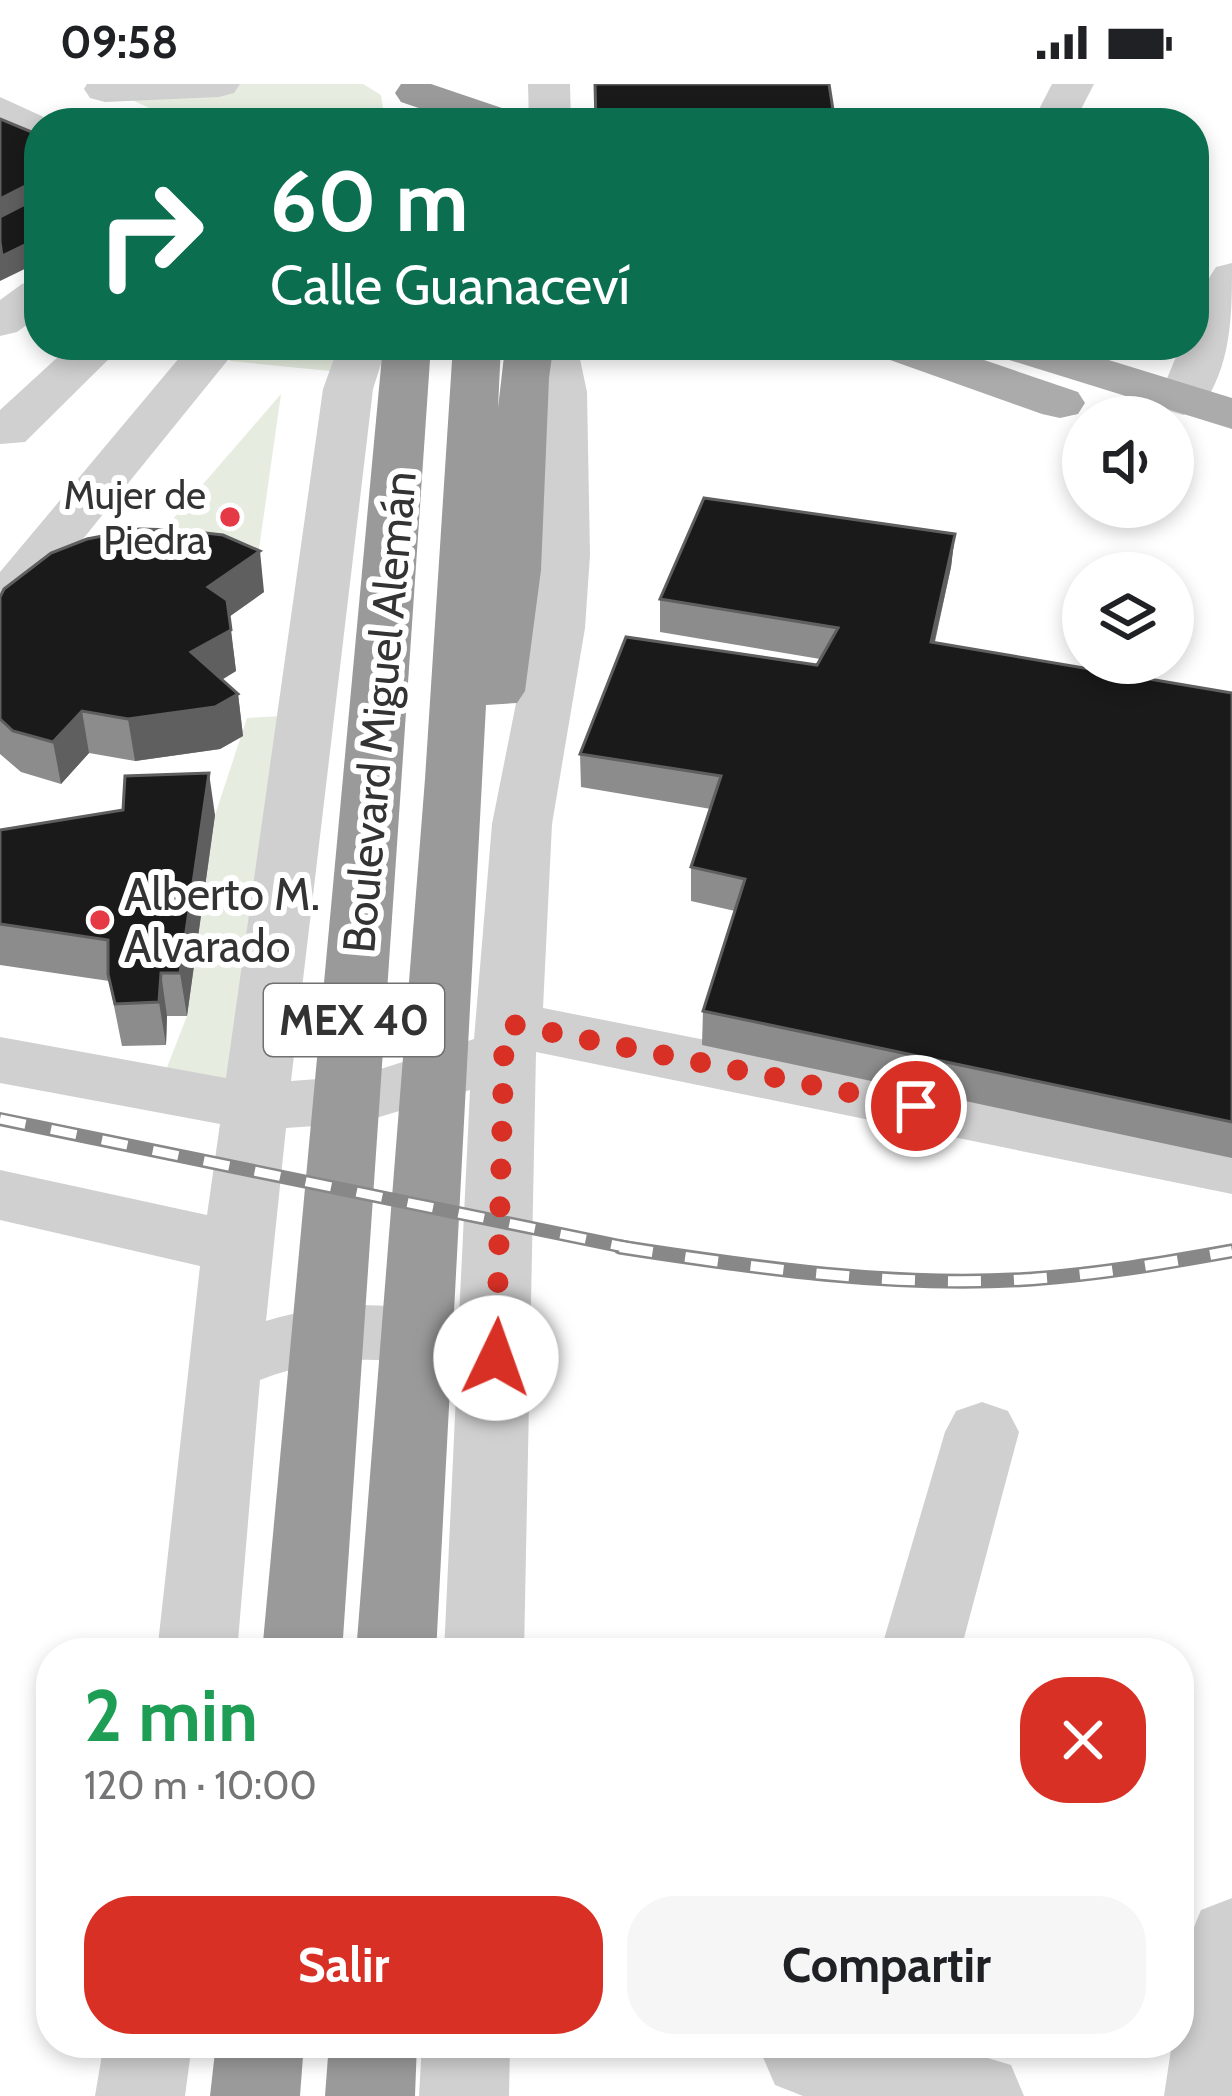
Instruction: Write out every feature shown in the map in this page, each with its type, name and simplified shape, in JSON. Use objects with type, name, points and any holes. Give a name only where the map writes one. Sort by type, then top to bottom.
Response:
[{"type":"highway","points":[[420,94],[513,90],[533,84]]},
{"type":"highway","points":[[420,94],[461,108]]},
{"type":"highway","name":"Boulevard Miguel Alemán","points":[[303,1638],[392,360]]},
{"type":"highway","name":"Boulevard Miguel Alemán","points":[[397,1638],[454,779],[476,360]]},
{"type":"highway","points":[[454,779],[492,715],[501,670],[528,360]]},
{"type":"highway","points":[[255,2096],[259,2058]]},
{"type":"highway","points":[[370,2096],[372,2058]]},
{"type":"main road","points":[[937,360],[1062,402]]},
{"type":"main road","points":[[1045,360],[1127,396]]},
{"type":"main road","points":[[1194,417],[1232,414]]},
{"type":"main road","points":[[1194,428],[1232,452]]},
{"type":"street","points":[[100,86],[219,84]]},
{"type":"street","points":[[100,86],[146,108]]},
{"type":"street","points":[[1209,337],[1232,277]]},
{"type":"street","points":[[4,593],[49,444],[91,360]]},
{"type":"street","points":[[49,444],[191,360]]},
{"type":"street","points":[[198,1638],[237,1248],[348,389],[391,360]]},
{"type":"street","points":[[485,1638],[507,1036],[521,824],[558,628],[563,555],[562,392],[556,360]]},
{"type":"street","points":[[1186,396],[1200,360]]},
{"type":"street","points":[[0,1060],[258,1108],[340,1105],[400,1095],[507,1036],[1232,1169]]},
{"type":"street","points":[[0,1195],[237,1248]]},
{"type":"street","points":[[226,1363],[291,1338],[359,1329],[427,1336],[496,1358]]},
{"type":"street","points":[[924,1638],[982,1432]]},
{"type":"street","points":[[1209,2096],[1232,1938]]},
{"type":"street","points":[[140,2096],[146,2058]]},
{"type":"street","points":[[464,2096],[465,2058]]},
{"type":"street","points":[[804,2065],[979,2096]]},
{"type":"shaded area","points":[[97,84],[363,84],[381,95],[383,108],[149,108]]},
{"type":"shaded area","points":[[231,360],[345,360],[340,372]]},
{"type":"shaded area","points":[[281,394],[259,549],[159,535]]},
{"type":"shaded area","points":[[302,715],[246,1098],[164,1075],[187,1016],[215,815],[247,718]]},
{"type":"building","points":[[595,84],[829,84],[833,108],[596,108]]},
{"type":"building","points":[[0,119],[24,129],[24,187],[0,199]]},
{"type":"building","points":[[24,205],[24,245],[2,256],[0,242],[0,217]]},
{"type":"building","points":[[704,498],[955,534],[931,642],[1062,664],[1062,684],[1179,684],[1232,693],[1232,1122],[703,1011],[745,879],[691,867],[721,776],[580,754],[626,637],[817,665],[838,628],[660,599]]},
{"type":"building","points":[[139,529],[223,535],[260,551],[208,587],[227,600],[231,630],[191,652],[238,694],[215,707],[128,719],[82,711],[53,742],[13,731],[0,719],[0,597],[4,589],[51,553],[87,539]]},
{"type":"building","name":"Alberto M. Alvarado","points":[[209,773],[180,973],[161,973],[159,1002],[115,1004],[108,974],[108,940],[0,924],[0,830],[123,810],[125,776]]},
{"type":"railway","points":[[0,1119],[634,1249]]},
{"type":"railway","points":[[620,1247],[634,1249]]},
{"type":"railway","points":[[634,1249],[774,1269],[929,1281],[1057,1277],[1232,1251]]},
{"type":"railway","points":[[634,1249],[639,1250]]},
{"type":"place","name":"Mujer de Piedra","points":[[230,517]]},
{"type":"place","name":"Alberto M. Alvarado","points":[[100,920]]},
{"type":"route","points":[[496,1358],[504,1048],[510,1024],[916,1106]]}]
